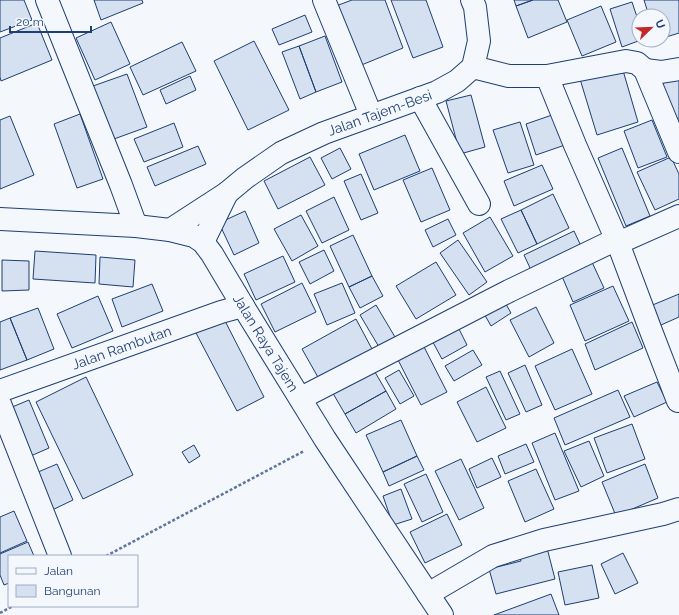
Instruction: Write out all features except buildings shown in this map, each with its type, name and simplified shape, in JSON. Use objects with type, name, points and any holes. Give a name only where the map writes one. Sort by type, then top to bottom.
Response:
[{"type":"street","points":[[47,0],[136,226]]},
{"type":"street","points":[[324,0],[371,115]]},
{"type":"street","points":[[472,0],[479,41],[473,67],[509,76],[547,76],[626,61],[637,64],[645,70],[661,72],[679,69]]},
{"type":"street","name":"Jalan Tajem-Besi","points":[[170,230],[227,193],[245,178],[281,153],[324,133],[437,92],[457,81],[473,67]]},
{"type":"street","points":[[645,70],[679,152]]},
{"type":"street","points":[[547,76],[575,145],[618,241],[651,331],[679,401]]},
{"type":"street","points":[[420,98],[479,204]]},
{"type":"street","name":"Jalan Tajem-Besi","points":[[204,242],[227,193]]},
{"type":"street","points":[[301,398],[509,291],[618,241],[679,216]]},
{"type":"street","points":[[0,219],[136,226],[170,230],[194,236],[204,242]]},
{"type":"street","name":"Jalan Raya Tajem","points":[[204,242],[325,439],[442,615]]},
{"type":"street","name":"Jalan Rambutan","points":[[0,391],[221,312],[243,306]]},
{"type":"street","points":[[0,404],[60,555]]},
{"type":"street","points":[[428,594],[494,556],[544,540],[663,514],[679,508]]},
{"type":"path","points":[[108,555],[325,439]]},
{"type":"path","points":[[0,613],[11,607]]}]
